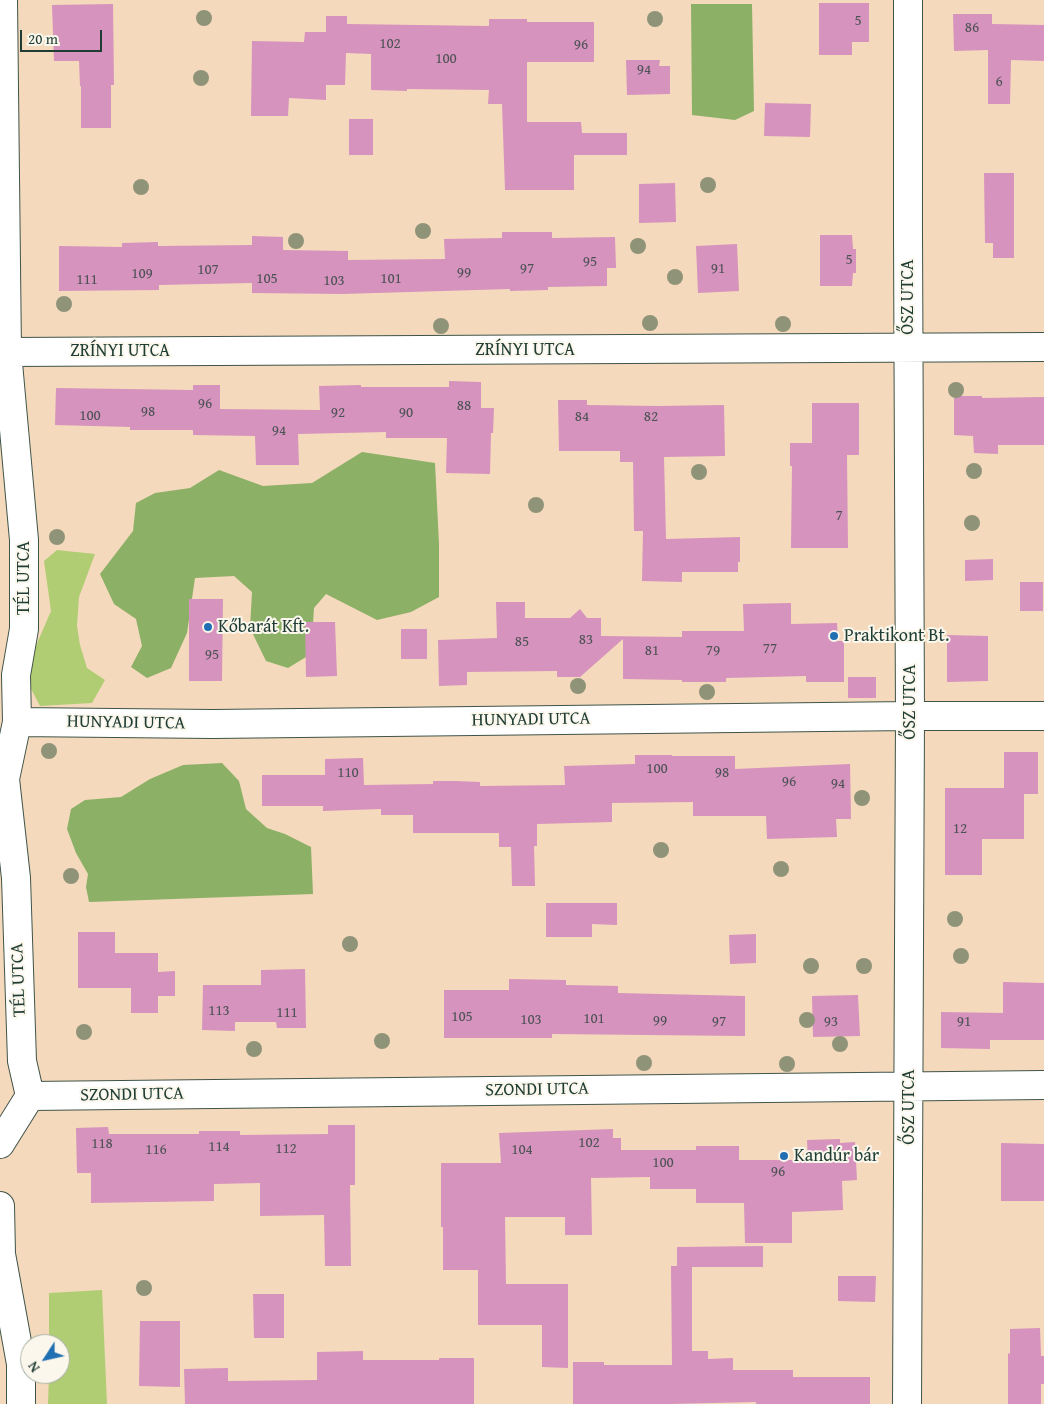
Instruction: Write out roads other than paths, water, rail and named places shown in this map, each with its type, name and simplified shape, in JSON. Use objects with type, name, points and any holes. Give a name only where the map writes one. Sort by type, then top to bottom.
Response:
[{"type":"street","name":"TÉL UTCA","points":[[3,0],[7,352],[24,540],[24,629],[16,675],[17,722],[5,779],[16,878],[22,1061],[30,1096]]},
{"type":"street","name":"ŐSZ UTCA","points":[[907,1404],[910,1086],[908,0]]},
{"type":"street","name":"ZRÍNYI UTCA","points":[[7,352],[1044,347]]},
{"type":"street","name":"HUNYADI UTCA","points":[[17,722],[223,724],[1044,716]]},
{"type":"street","name":"SZONDI UTCA","points":[[30,1096],[1044,1084]]},
{"type":"street","points":[[0,1144],[30,1096]]},
{"type":"street","points":[[0,1206],[1,1254],[21,1364],[21,1404]]},
{"type":"place","name":"Kőbarát Kft.","points":[[208,627]]},
{"type":"place","name":"Praktikont Bt.","points":[[834,636]]},
{"type":"place","name":"Kandúr bár","points":[[784,1156]]}]
